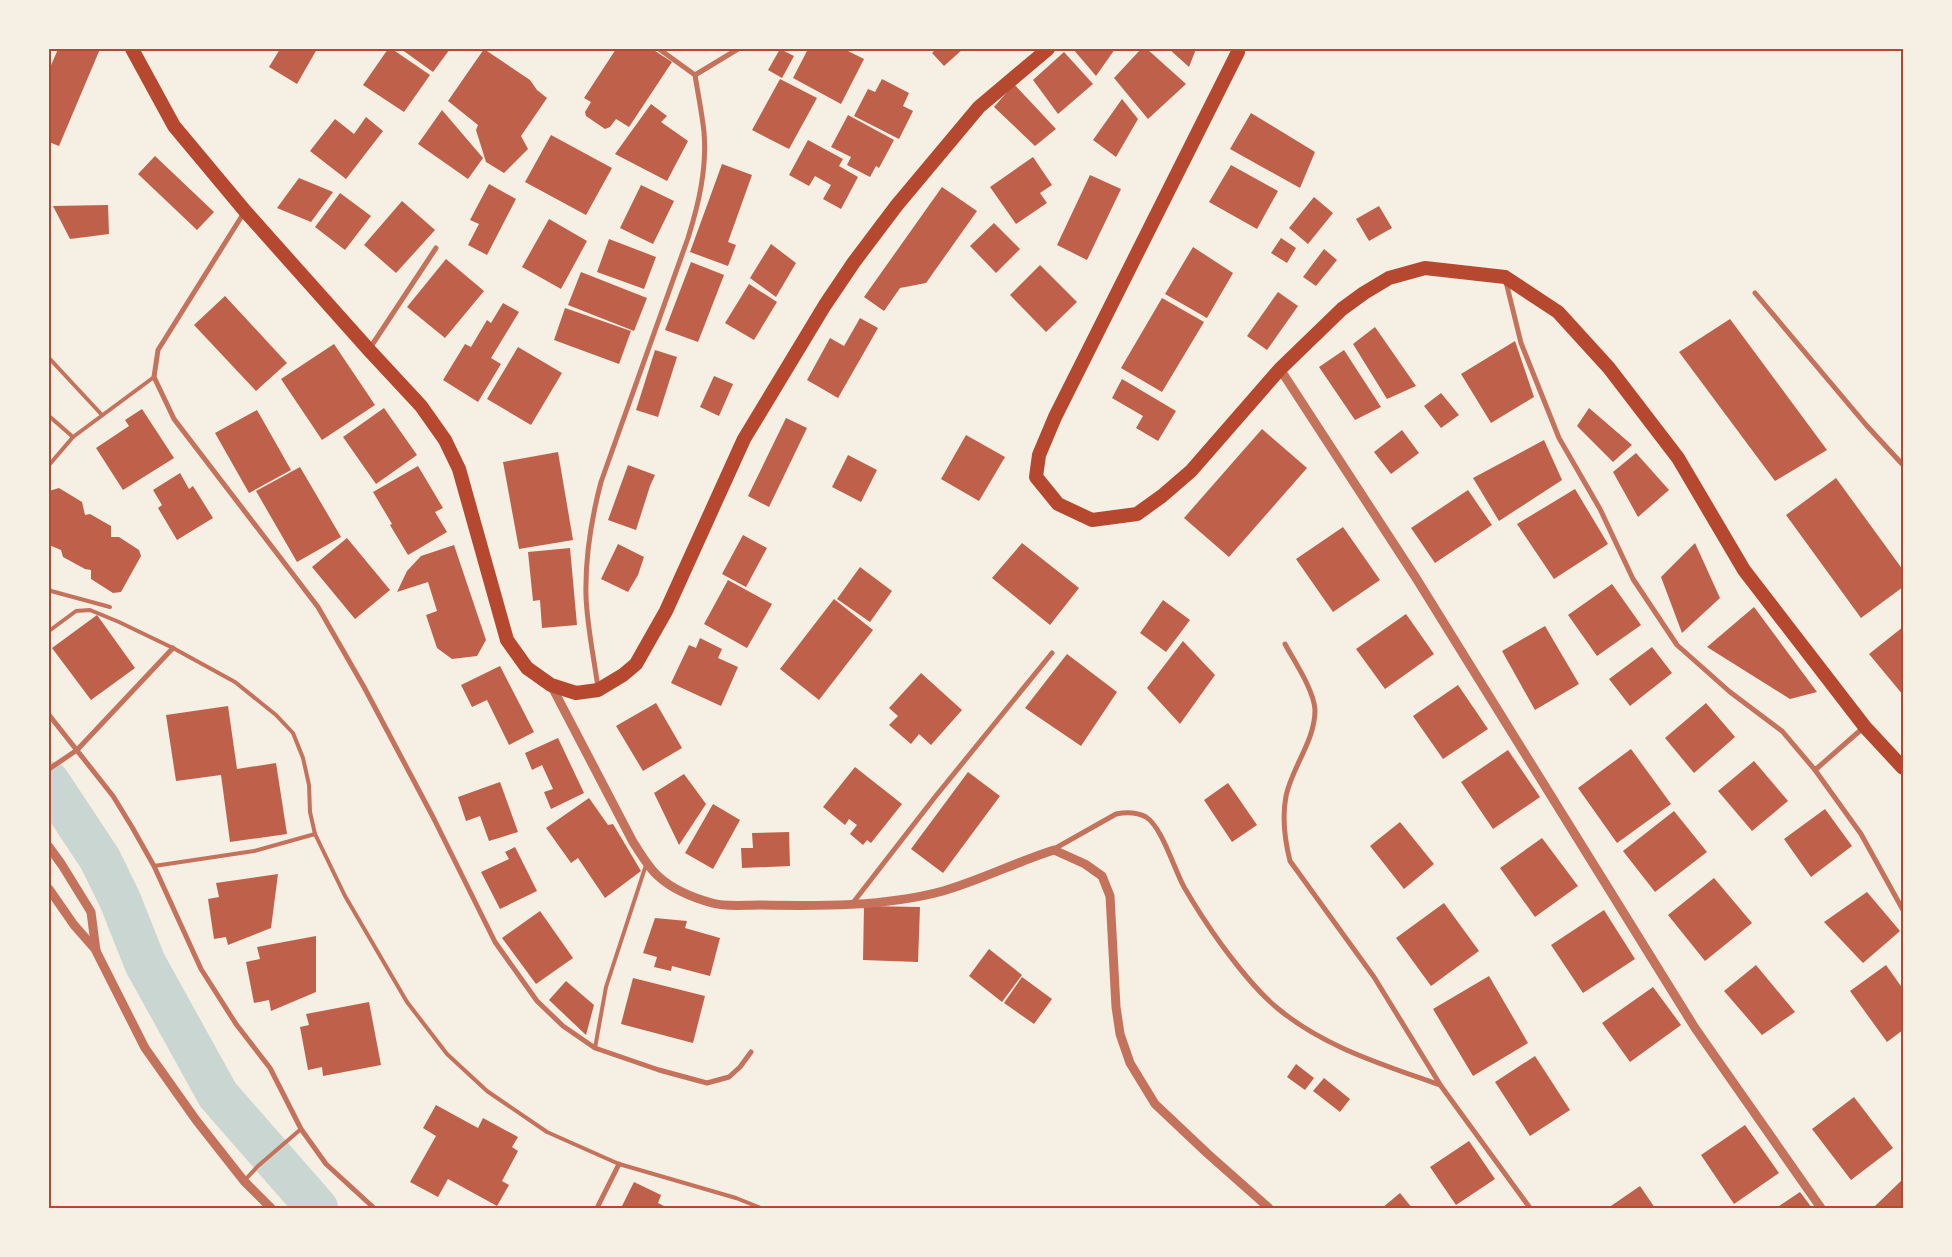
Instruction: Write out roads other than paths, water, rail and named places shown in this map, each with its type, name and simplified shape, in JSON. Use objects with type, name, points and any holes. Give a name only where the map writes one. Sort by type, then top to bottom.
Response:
[{"type":"highway","points":[[132,49],[174,126],[245,211],[421,406],[445,440],[459,470],[507,640],[527,668],[551,685],[576,693],[598,690],[623,675],[636,664],[666,611],[744,439],[825,305],[854,262],[897,205],[979,107],[1048,49]]},
{"type":"highway","points":[[1238,49],[1055,417],[1039,456],[1036,477],[1058,504],[1092,520],[1137,514],[1191,471],[1280,369],[1342,309],[1389,278],[1426,268],[1505,277],[1558,312],[1609,368],[1678,458],[1744,570],[1865,727],[1903,768]]},
{"type":"street","points":[[598,690],[586,598],[589,540],[601,482],[699,204],[704,163],[704,132],[695,75],[659,49]]},
{"type":"street","points":[[695,75],[738,49]]},
{"type":"street","points":[[245,211],[158,350],[154,377],[174,419],[318,607],[364,687],[429,808],[495,942],[537,1001],[563,1026],[595,1048],[659,1070],[707,1083],[729,1077],[740,1067],[751,1052]]},
{"type":"street","points":[[369,350],[436,248]]},
{"type":"street","points":[[1505,277],[1521,343],[1559,438],[1600,508],[1633,579],[1677,645],[1730,692],[1782,731],[1815,770],[1861,834],[1903,910]]},
{"type":"street","points":[[1755,293],[1867,426],[1903,465]]},
{"type":"street","points":[[1280,369],[1416,578],[1695,1028],[1821,1208]]},
{"type":"street","points":[[1285,644],[1310,692],[1315,710],[1310,736],[1286,797],[1285,841],[1290,861],[1374,977],[1441,1086],[1530,1208]]},
{"type":"street","points":[[50,768],[77,750],[173,648]]},
{"type":"street","points":[[851,904],[1052,653]]},
{"type":"street","points":[[551,685],[633,842],[646,862],[659,876],[680,890],[714,904],[851,904],[909,899],[987,876],[1054,850],[1116,814],[1128,812],[1146,817],[1157,829],[1184,887],[1221,944],[1248,979],[1277,1007],[1322,1038],[1370,1060],[1441,1086]]},
{"type":"street","points":[[49,715],[113,796],[154,866],[201,970],[236,1024],[270,1068],[301,1129],[326,1164],[374,1208]]},
{"type":"street","points":[[1815,770],[1865,727]]},
{"type":"street","points":[[49,847],[91,912],[96,951]]},
{"type":"street","points":[[1054,850],[1085,864],[1102,876],[1110,896],[1116,1008],[1120,1034],[1130,1063],[1155,1104],[1269,1208]]},
{"type":"street","points":[[49,889],[74,925],[96,951],[145,1048],[196,1120],[244,1181],[271,1208]]},
{"type":"street","points":[[597,1208],[619,1164]]},
{"type":"lane","points":[[49,358],[102,415]]},
{"type":"lane","points":[[49,465],[73,437],[154,377]]},
{"type":"lane","points":[[49,416],[73,437]]},
{"type":"lane","points":[[49,589],[101,606],[110,607]]},
{"type":"lane","points":[[49,631],[76,612],[90,610],[119,622],[173,648],[235,682],[269,709],[293,733],[309,785],[310,812],[315,834],[345,896],[407,1002],[447,1054],[487,1091],[546,1132],[619,1164],[736,1198],[761,1208]]},
{"type":"lane","points":[[154,866],[254,851],[315,834]]},
{"type":"lane","points":[[595,1048],[606,987],[646,862]]},
{"type":"lane","points":[[244,1181],[258,1166],[301,1129]]},
{"type":"waterway","points":[[49,782],[100,859],[120,900],[145,963],[218,1095],[317,1208]]}]
